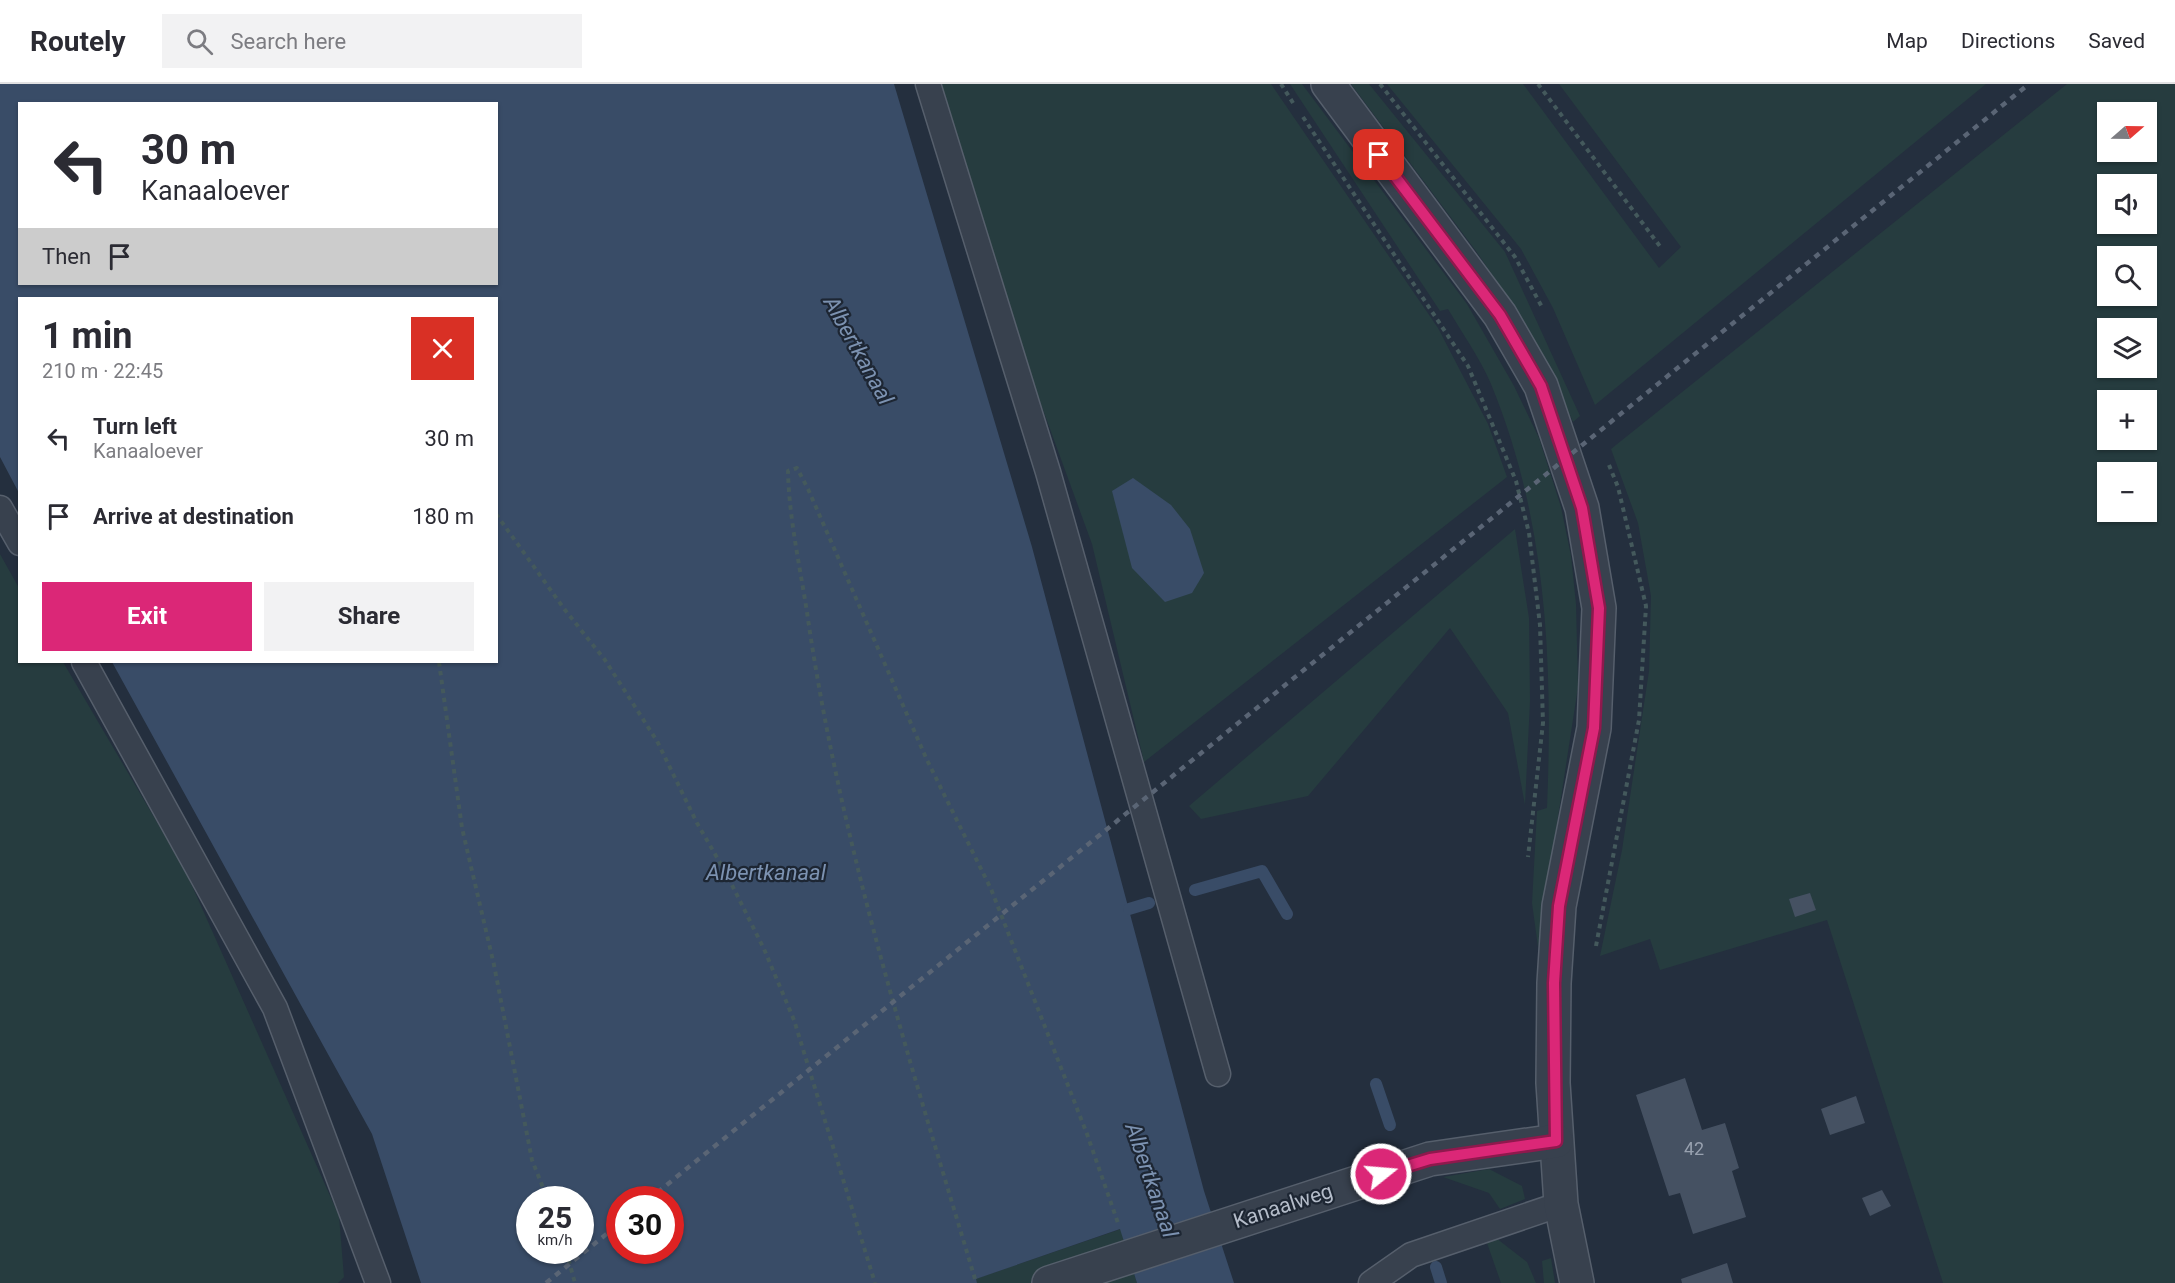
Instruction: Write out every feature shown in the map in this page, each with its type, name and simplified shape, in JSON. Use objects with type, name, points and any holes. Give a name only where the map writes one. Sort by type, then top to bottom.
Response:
[{"type":"street","points":[[1328,84],[1500,315],[1541,386],[1582,508],[1599,608],[1594,728],[1559,906],[1554,983],[1556,1141],[1561,1204],[1577,1283]]},
{"type":"street","name":"Kanaalweg","points":[[1049,1283],[1430,1159],[1556,1141]]},
{"type":"lane","points":[[928,84],[1048,472],[1218,1074]]},
{"type":"lane","points":[[0,508],[18,540]]},
{"type":"lane","points":[[85,663],[275,1008],[378,1283]]},
{"type":"lane","points":[[1371,1283],[1411,1254],[1561,1204]]},
{"type":"path","points":[[1281,84],[1468,366],[1516,481],[1529,533],[1540,625],[1543,723],[1528,861]]},
{"type":"path","points":[[1538,84],[1662,249]]},
{"type":"path","points":[[975,1279],[892,1002],[846,818],[821,708],[788,471],[797,468],[808,489],[927,760],[991,889],[1087,1134],[1121,1229]]},
{"type":"path","points":[[498,517],[565,610],[605,660],[657,741],[697,823],[726,873],[764,949],[794,1020],[875,1283]]},
{"type":"path","points":[[440,663],[462,828],[494,965],[532,1160],[542,1186]]},
{"type":"path","points":[[570,1264],[575,1283]]},
{"type":"green space","points":[[939,84],[1271,84],[1438,328],[1488,424],[1507,477],[1144,762],[1092,544],[1015,333]]},
{"type":"green space","points":[[1290,84],[1302,84],[1467,304],[1514,386],[1539,438],[1561,507],[1571,556],[1576,604],[1578,687],[1538,947],[1532,903],[1537,811],[1547,808],[1549,700],[1547,646],[1535,540],[1510,435],[1487,374],[1448,309],[1440,311]]},
{"type":"green space","points":[[1351,84],[1369,84],[1505,252],[1580,416],[1573,422],[1527,326],[1476,251]]},
{"type":"green space","points":[[1387,84],[1523,84],[1659,268],[1681,247],[1559,84],[1986,84],[1595,405],[1553,308],[1521,249]]},
{"type":"green space","points":[[2067,84],[2175,84],[2175,1283],[1943,1283],[1827,920],[1660,970],[1650,939],[1600,956],[1622,850],[1649,671],[1651,596],[1638,523],[1611,449]]},
{"type":"green space","points":[[1515,529],[1529,618],[1530,701],[1525,805],[1508,713],[1450,628],[1308,796],[1201,819],[1189,806]]},
{"type":"green space","points":[[0,554],[18,586],[18,663],[64,663],[185,870],[339,1216],[344,1277],[338,1283],[0,1283]]},
{"type":"green space","points":[[1489,1169],[1522,1186],[1525,1199],[1500,1209],[1489,1193],[1443,1177]]},
{"type":"green space","points":[[1121,1229],[1137,1283],[977,1283],[975,1279]]},
{"type":"green space","points":[[1496,1238],[1527,1262],[1536,1283],[1501,1283],[1487,1243]]},
{"type":"green space","points":[[1551,1258],[1555,1283],[1544,1283],[1542,1261]]},
{"type":"water","name":"Albertkanaal","points":[[0,84],[894,84],[1032,547],[1204,1191],[1234,1283],[1137,1283],[1120,1229],[976,1279],[977,1283],[421,1283],[372,1134],[113,663],[498,663],[498,297],[18,297],[18,491],[0,457]]},
{"type":"water","points":[[1133,478],[1171,505],[1190,529],[1204,573],[1192,593],[1165,602],[1132,568],[1112,491]]},
{"type":"building","points":[[1810,893],[1816,910],[1795,917],[1789,899]]},
{"type":"building","points":[[1685,1078],[1702,1130],[1725,1123],[1739,1168],[1732,1171],[1746,1217],[1693,1234],[1680,1193],[1669,1196],[1636,1095]]},
{"type":"building","points":[[1856,1096],[1865,1123],[1830,1135],[1821,1109]]},
{"type":"building","points":[[1882,1190],[1891,1206],[1870,1216],[1862,1198]]},
{"type":"building","points":[[1727,1263],[1733,1283],[1682,1283],[1681,1279]]},
{"type":"waterway","points":[[1195,890],[1262,871],[1287,914]]},
{"type":"waterway","points":[[1129,909],[1149,903]]},
{"type":"waterway","points":[[1376,1084],[1390,1125]]},
{"type":"waterway","points":[[1436,1267],[1441,1283]]},
{"type":"railway","points":[[665,1186],[2029,84]]},
{"type":"railway","points":[[546,1283],[606,1234]]},
{"type":"route","points":[[1379,155],[1500,315],[1541,386],[1582,508],[1599,608],[1594,728],[1559,906],[1554,983],[1553,1083],[1556,1141],[1430,1159],[1381,1174]]}]
